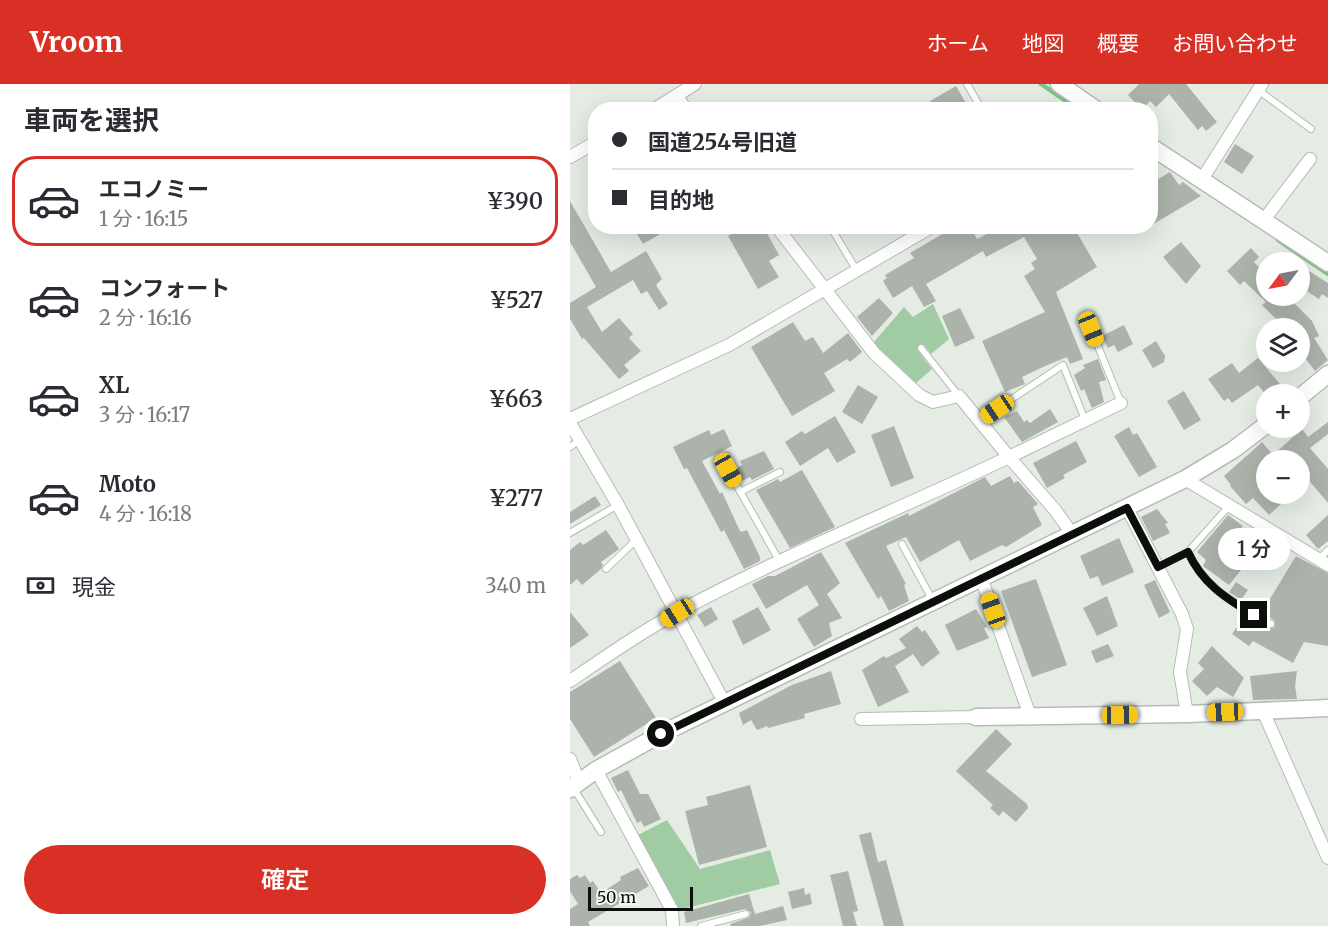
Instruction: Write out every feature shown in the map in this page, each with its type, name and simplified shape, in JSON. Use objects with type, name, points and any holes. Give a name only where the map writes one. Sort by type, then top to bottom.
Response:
[{"type":"street","points":[[666,102],[695,84]]},
{"type":"street","points":[[1059,84],[1085,102]]},
{"type":"street","points":[[1201,181],[1260,87]]},
{"type":"street","points":[[677,96],[681,102]]},
{"type":"street","points":[[570,157],[588,147]]},
{"type":"street","points":[[1158,151],[1263,221],[1326,258]]},
{"type":"street","points":[[1263,221],[1310,159]]},
{"type":"street","points":[[782,234],[874,354],[919,395],[933,402],[959,396],[1055,510],[1072,535]]},
{"type":"street","points":[[724,702],[618,505],[575,443],[570,421],[729,345],[919,234]]},
{"type":"street","points":[[1310,389],[1327,376]]},
{"type":"street","points":[[570,681],[677,613],[1121,403]]},
{"type":"street","points":[[570,759],[574,786],[596,770],[724,702],[982,580],[1185,479],[1233,450],[1256,432]]},
{"type":"street","points":[[1185,479],[1229,506],[1325,558]]},
{"type":"street","points":[[1127,508],[1187,629],[1180,672],[1187,714]]},
{"type":"street","points":[[982,580],[1030,716]]},
{"type":"street","points":[[861,719],[1187,714],[1328,708]]},
{"type":"street","points":[[1263,711],[1328,858]]},
{"type":"street","points":[[596,770],[672,910],[673,926]]},
{"type":"lane","points":[[967,84],[977,102]]},
{"type":"lane","points":[[1260,87],[1311,129]]},
{"type":"lane","points":[[835,234],[857,271]]},
{"type":"lane","points":[[1091,329],[1121,403]]},
{"type":"lane","points":[[921,348],[959,396]]},
{"type":"lane","points":[[980,420],[1063,365],[1085,422]]},
{"type":"lane","points":[[728,470],[781,562]]},
{"type":"lane","points":[[740,492],[780,472]]},
{"type":"lane","points":[[570,533],[618,505]]},
{"type":"lane","points":[[1158,567],[1188,552],[1229,506]]},
{"type":"lane","points":[[606,569],[637,540]]},
{"type":"lane","points":[[902,544],[934,602]]},
{"type":"lane","points":[[1188,552],[1195,567],[1221,596],[1271,624]]},
{"type":"lane","points":[[574,786],[601,832]]},
{"type":"lane","points":[[701,926],[746,914]]},
{"type":"green space","points":[[933,304],[949,339],[931,354],[924,345],[918,351],[932,369],[916,383],[873,343],[904,307],[913,317]]},
{"type":"green space","points":[[667,820],[700,869],[770,850],[780,884],[679,910],[638,835]]},
{"type":"building","points":[[1139,84],[1186,84],[1217,122],[1206,131],[1202,126],[1198,130],[1169,94],[1158,105],[1158,102],[1135,102],[1128,95]]},
{"type":"building","points":[[956,86],[965,102],[931,102]]},
{"type":"building","points":[[1235,144],[1254,156],[1242,174],[1224,162]]},
{"type":"building","points":[[1170,172],[1179,185],[1183,182],[1201,196],[1158,221],[1158,179]]},
{"type":"building","points":[[570,201],[611,272],[646,251],[662,279],[656,285],[668,304],[659,310],[647,291],[641,294],[633,280],[587,307],[602,332],[619,318],[633,334],[629,338],[641,351],[624,365],[629,371],[619,379],[584,338],[582,339],[570,319],[570,303],[596,287],[570,242]]},
{"type":"building","points":[[637,234],[660,234],[643,244]]},
{"type":"building","points":[[731,234],[767,234],[779,255],[769,261],[779,277],[758,289],[728,236]]},
{"type":"building","points":[[942,234],[974,234],[977,239],[987,234],[1078,234],[1097,267],[1056,292],[1083,359],[1070,364],[1067,357],[1045,366],[1022,377],[1025,384],[1005,392],[982,341],[1045,312],[1024,276],[1035,269],[1031,263],[1037,259],[1024,237],[986,257],[983,251],[926,284],[936,301],[924,307],[912,286],[893,298],[883,281],[887,278],[885,275],[914,258],[910,253]]},
{"type":"building","points":[[1181,242],[1201,266],[1186,284],[1163,257]]},
{"type":"building","points":[[1251,248],[1256,254],[1254,262],[1256,264],[1256,292],[1244,281],[1240,285],[1227,271]]},
{"type":"building","points":[[1310,272],[1328,283],[1328,298],[1322,294],[1319,299],[1310,293]]},
{"type":"building","points":[[879,298],[893,313],[872,336],[857,317]]},
{"type":"building","points":[[1263,306],[1297,306],[1309,318],[1275,318]]},
{"type":"building","points":[[960,308],[975,338],[955,347],[942,316]]},
{"type":"building","points":[[1310,319],[1319,336],[1314,338],[1328,360],[1315,371],[1310,364]]},
{"type":"building","points":[[793,322],[805,341],[813,337],[823,353],[848,333],[862,352],[850,362],[847,359],[824,373],[835,391],[792,416],[751,347]]},
{"type":"building","points":[[1124,325],[1133,344],[1118,352],[1114,345],[1108,348],[1102,336]]},
{"type":"building","points":[[1156,341],[1165,356],[1164,362],[1153,368],[1142,350]]},
{"type":"building","points":[[1098,359],[1106,380],[1099,382],[1104,402],[1092,408],[1084,389],[1081,391],[1074,375],[1085,368],[1083,365]]},
{"type":"building","points":[[1256,360],[1256,372],[1270,372],[1280,384],[1256,384],[1256,386],[1232,403],[1228,398],[1224,401],[1208,379],[1232,363],[1239,373]]},
{"type":"building","points":[[858,385],[878,397],[862,424],[842,412]]},
{"type":"building","points":[[1184,391],[1201,420],[1184,430],[1167,401]]},
{"type":"building","points":[[1050,409],[1058,422],[1022,442],[1004,417],[1017,411],[1024,422],[1027,420],[1030,423]]},
{"type":"building","points":[[835,416],[856,452],[837,463],[828,448],[800,466],[785,442],[802,431],[805,434]]},
{"type":"building","points":[[1328,422],[1328,434],[1310,448],[1328,469],[1328,503],[1310,482],[1310,450],[1279,450],[1292,438],[1310,438],[1310,436]]},
{"type":"building","points":[[894,426],[914,478],[891,487],[871,435]]},
{"type":"building","points":[[1129,427],[1133,435],[1137,433],[1157,467],[1139,477],[1114,436]]},
{"type":"building","points":[[724,429],[732,446],[702,461],[720,494],[722,492],[739,529],[741,532],[747,530],[760,557],[760,561],[744,569],[724,530],[721,532],[687,468],[684,469],[673,447],[709,430],[711,435]]},
{"type":"building","points":[[1076,441],[1087,462],[1063,475],[1065,478],[1047,488],[1033,463]]},
{"type":"building","points":[[1262,442],[1269,450],[1256,450],[1256,501],[1253,498],[1246,504],[1224,476]]},
{"type":"building","points":[[764,451],[774,469],[752,480],[750,477],[742,481],[736,468],[742,465],[740,461]]},
{"type":"building","points":[[802,470],[835,527],[790,548],[756,490],[778,479],[780,482]]},
{"type":"building","points":[[1010,476],[1014,483],[1018,481],[1038,504],[1033,507],[1042,525],[1006,547],[1002,545],[970,561],[959,540],[920,562],[906,537],[886,546],[906,584],[904,585],[909,601],[889,611],[881,596],[878,599],[845,543],[908,513],[909,516],[985,477],[991,486]]},
{"type":"building","points":[[595,496],[601,505],[570,524],[570,512]]},
{"type":"building","points":[[1259,504],[1281,504],[1269,515]]},
{"type":"building","points":[[1157,509],[1168,523],[1165,524],[1170,533],[1153,541],[1141,517]]},
{"type":"building","points":[[1228,515],[1243,526],[1221,551],[1241,570],[1229,585],[1203,566],[1206,560],[1197,552]]},
{"type":"building","points":[[1328,515],[1328,541],[1318,549],[1306,535]]},
{"type":"building","points":[[606,530],[619,549],[601,562],[603,565],[601,569],[582,585],[577,579],[570,585],[570,550],[580,542],[583,545]]},
{"type":"building","points":[[1119,538],[1134,572],[1102,586],[1098,576],[1090,579],[1080,556]]},
{"type":"building","points":[[821,552],[840,583],[827,594],[842,618],[829,623],[832,636],[814,647],[797,619],[819,605],[807,585],[766,609],[752,584],[768,576],[775,576]]},
{"type":"building","points":[[1296,556],[1328,573],[1328,646],[1304,642],[1293,663],[1253,641],[1249,646],[1232,634],[1244,617],[1254,624],[1256,621],[1269,629],[1275,627],[1275,621],[1262,612]]},
{"type":"building","points":[[1036,579],[1067,665],[1032,677],[1001,591]]},
{"type":"building","points":[[1155,580],[1170,612],[1159,618],[1144,585]]},
{"type":"building","points":[[1236,582],[1248,590],[1241,600],[1229,592]]},
{"type":"building","points":[[1107,596],[1118,626],[1097,636],[1083,608]]},
{"type":"building","points":[[711,607],[718,619],[705,627],[697,615]]},
{"type":"building","points":[[758,607],[771,630],[743,645],[732,621]]},
{"type":"building","points":[[976,609],[987,627],[984,628],[989,638],[957,651],[945,625]]},
{"type":"building","points":[[570,612],[589,635],[570,648]]},
{"type":"building","points":[[917,626],[922,632],[925,630],[940,653],[922,667],[913,654],[895,666],[909,692],[878,707],[862,670],[884,656],[886,658],[906,648],[899,639]]},
{"type":"building","points":[[1108,644],[1114,656],[1096,663],[1091,651]]},
{"type":"building","points":[[1212,646],[1244,678],[1233,697],[1217,687],[1207,696],[1192,681],[1204,669],[1198,663]]},
{"type":"building","points":[[620,661],[656,718],[594,757],[570,719],[570,692]]},
{"type":"building","points":[[831,671],[841,704],[804,714],[805,718],[768,728],[767,726],[757,730],[751,720],[743,725],[739,713],[792,685]]},
{"type":"building","points":[[1297,671],[1295,686],[1297,699],[1253,700],[1250,676]]},
{"type":"building","points":[[996,729],[1012,744],[986,771],[1027,804],[1028,808],[1016,822],[1003,811],[999,816],[990,808],[993,805],[956,771]]},
{"type":"building","points":[[628,770],[640,794],[648,794],[661,819],[644,827],[641,821],[637,823],[621,790],[618,792],[611,778]]},
{"type":"building","points":[[750,785],[767,847],[699,865],[685,811],[708,805],[706,797]]},
{"type":"building","points":[[871,832],[878,862],[886,860],[904,926],[884,926],[859,835]]},
{"type":"building","points":[[638,868],[649,886],[588,922],[590,926],[570,926],[570,909],[578,904],[570,891],[570,879],[577,875],[580,878],[585,875],[590,883],[593,881],[601,893],[621,880],[620,877]]},
{"type":"building","points":[[848,871],[858,911],[853,912],[857,926],[843,926],[830,875]]},
{"type":"building","points":[[804,888],[805,895],[810,893],[812,904],[792,909],[788,892]]},
{"type":"building","points":[[749,894],[755,914],[783,906],[787,920],[760,926],[731,926],[730,924],[750,917],[751,912],[745,909],[686,923],[684,912]]},
{"type":"waterway","points":[[1041,84],[1067,102]]},
{"type":"waterway","points":[[1278,240],[1328,274]]},
{"type":"route","points":[[661,734],[1127,508],[1158,567],[1188,552],[1195,567],[1221,596],[1254,615]]}]
